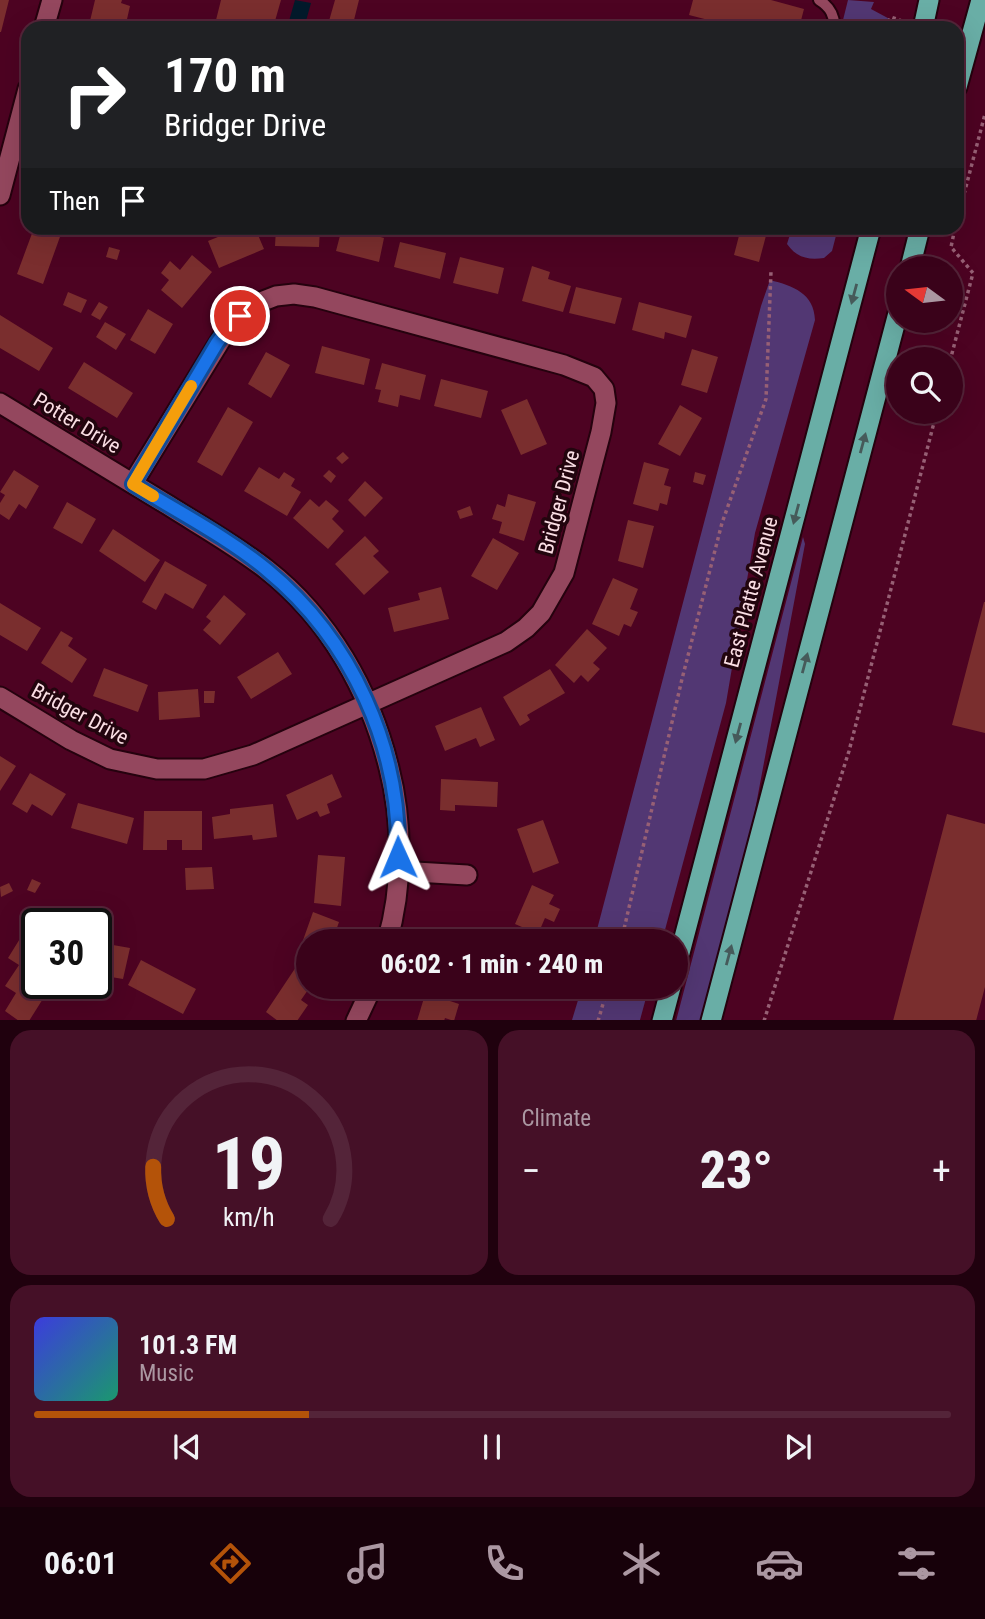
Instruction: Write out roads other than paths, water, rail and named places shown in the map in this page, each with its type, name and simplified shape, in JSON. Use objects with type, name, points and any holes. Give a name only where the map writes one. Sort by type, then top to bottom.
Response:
[{"type":"highway","points":[[919,21],[929,0]]},
{"type":"highway","points":[[964,62],[981,0]]},
{"type":"highway","name":"East Platte Avenue","points":[[686,929],[869,235]]},
{"type":"highway","points":[[913,256],[918,235]]},
{"type":"highway","points":[[711,1020],[893,333]]},
{"type":"highway","points":[[662,1020],[668,999]]},
{"type":"street","points":[[46,21],[52,0]]},
{"type":"street","points":[[0,195],[21,116]]},
{"type":"street","name":"Bridger Drive","points":[[0,697],[71,740],[110,759],[131,765],[204,769],[228,764],[488,651],[526,628],[541,613],[564,573],[601,432],[606,403],[604,389],[594,377],[564,365],[315,297],[294,294],[276,296],[258,303],[228,328],[133,484]]},
{"type":"street","name":"Potter Drive","points":[[0,403],[240,551],[286,587],[307,609],[342,655],[381,736],[394,789],[399,842],[396,900],[390,929]]},
{"type":"street","points":[[398,871],[467,875]]},
{"type":"street","points":[[356,1020],[366,999]]},
{"type":"lane","points":[[819,0],[834,14],[834,21]]},
{"type":"water","points":[[295,0],[311,3],[306,21],[289,21]]}]
